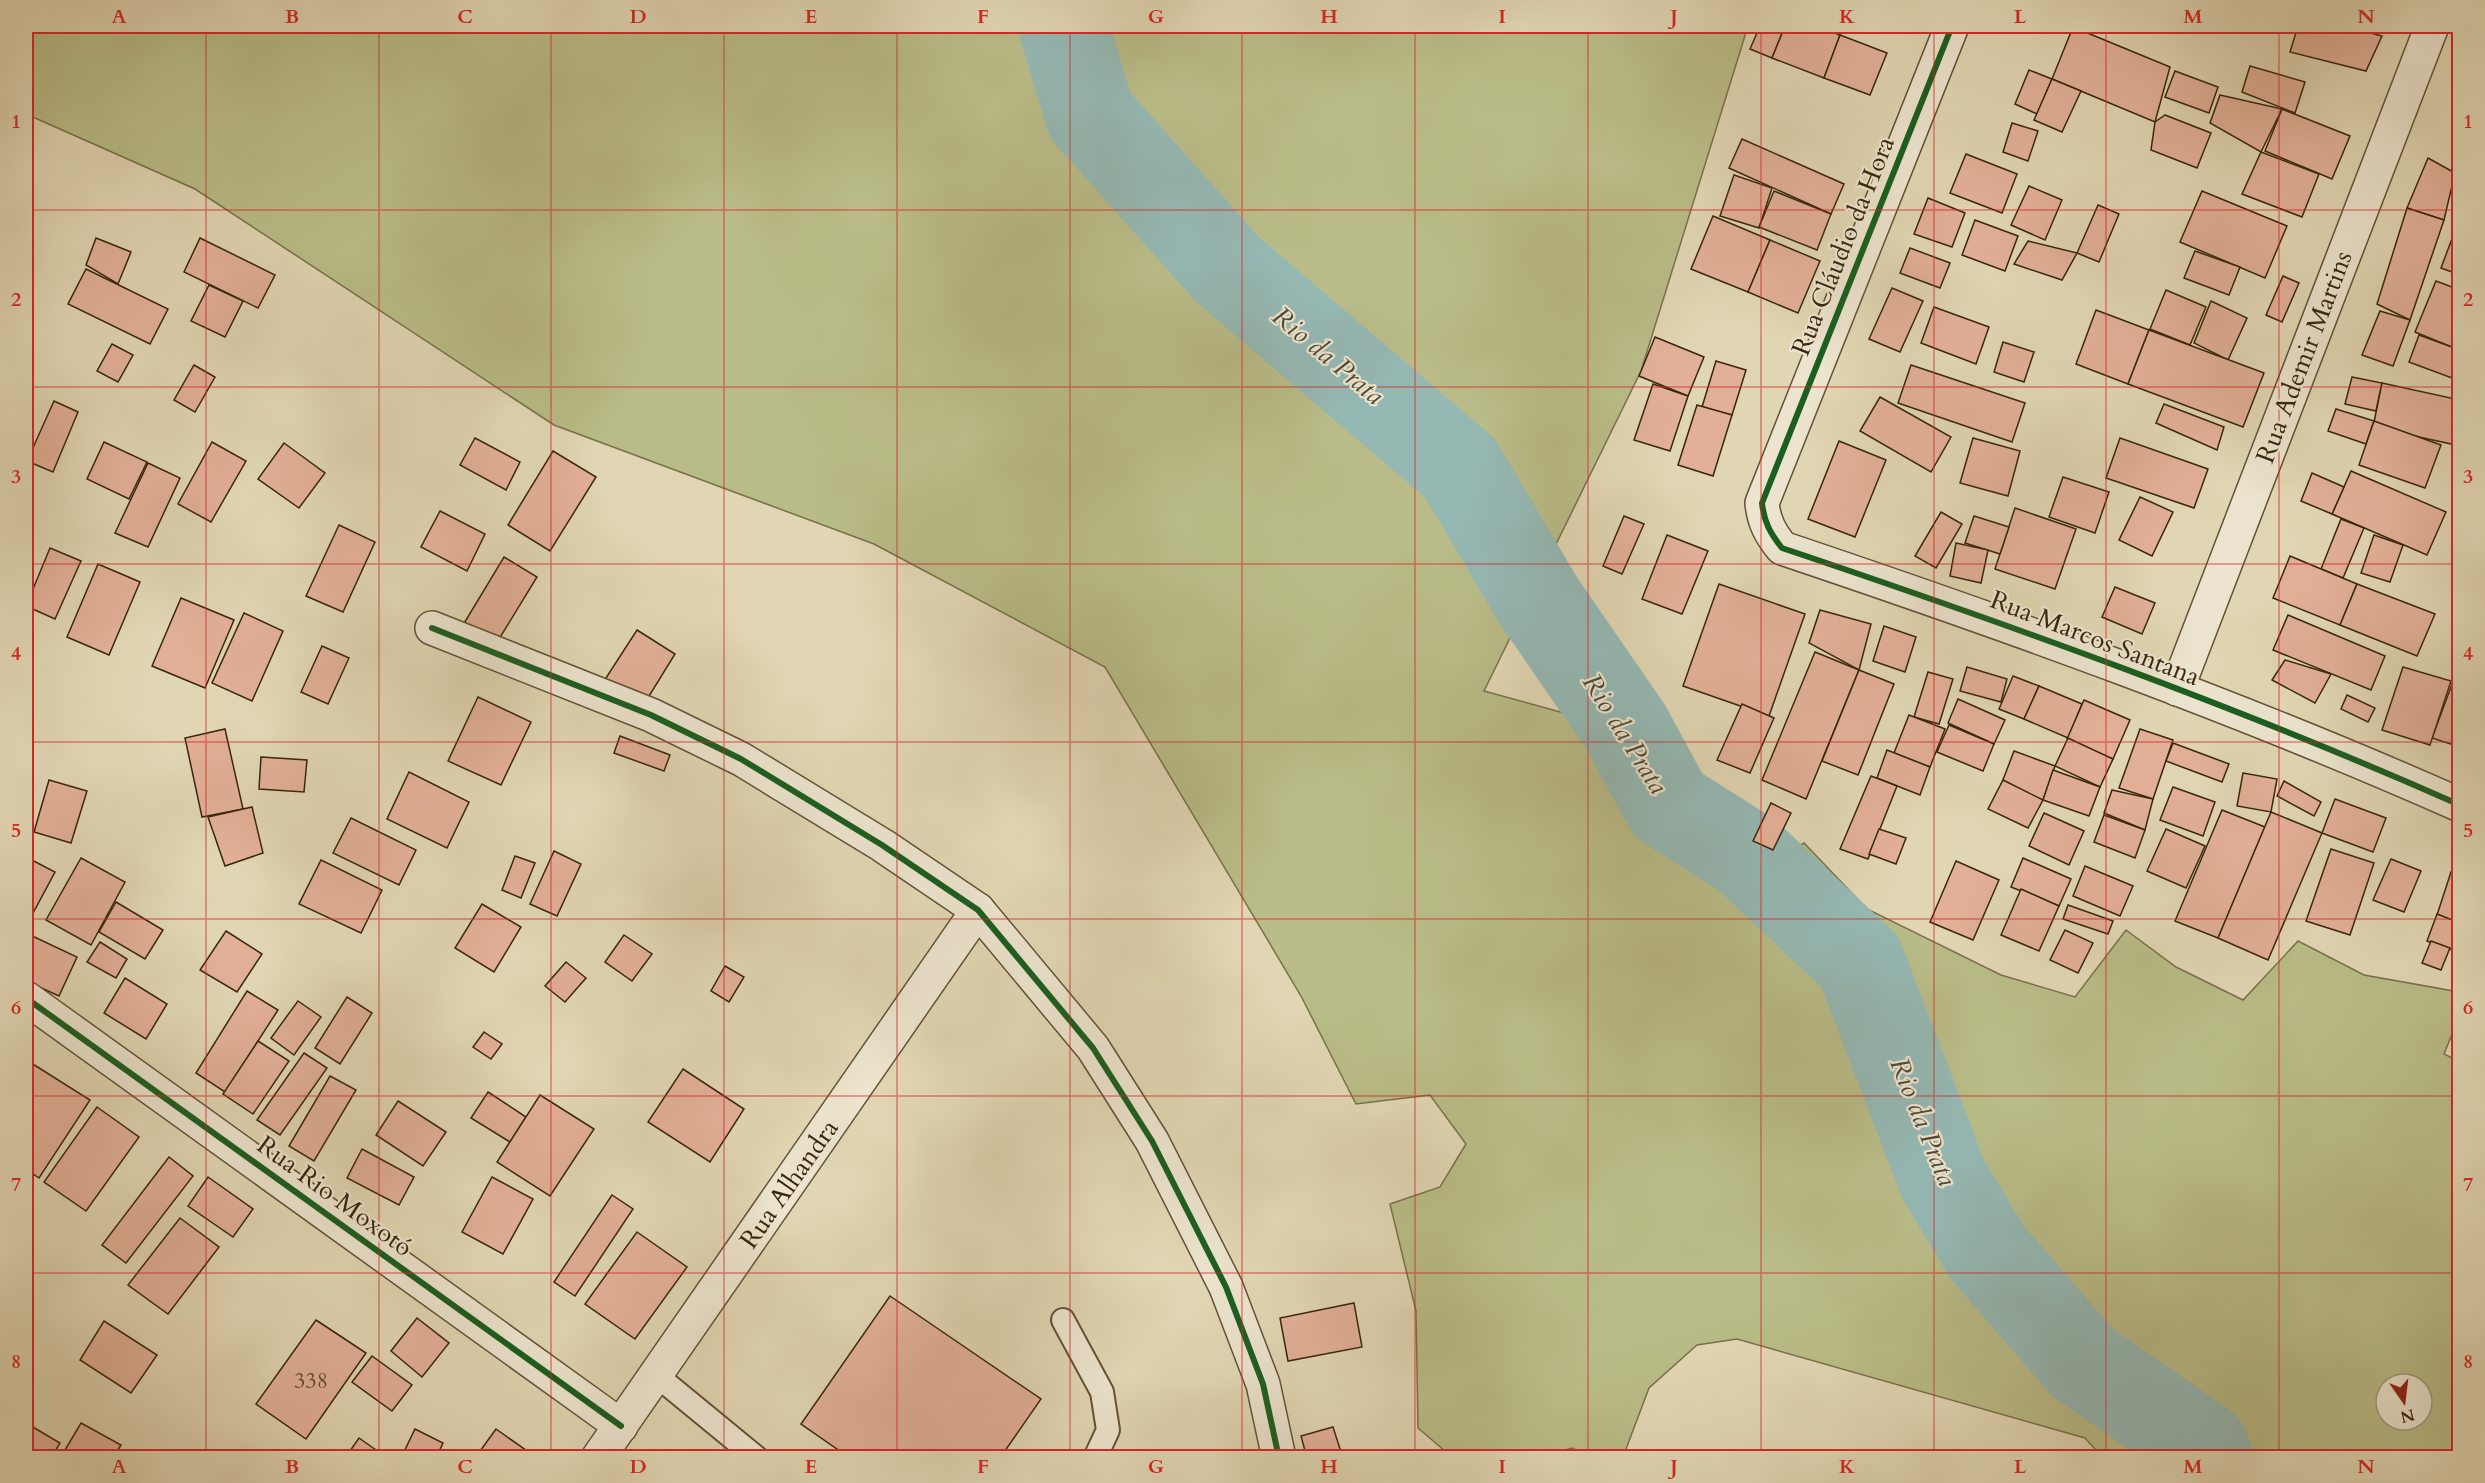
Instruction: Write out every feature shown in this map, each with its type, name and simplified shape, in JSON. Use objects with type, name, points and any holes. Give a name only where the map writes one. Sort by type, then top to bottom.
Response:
[{"type":"street","name":"Rua Cláudio da Hora","points":[[1771,481],[1952,26]]},
{"type":"street","name":"Rua Ademir Martins","points":[[2177,689],[2432,26]]},
{"type":"street","name":"Rua Marcos Santana","points":[[1771,481],[1762,503],[1764,520],[1782,548],[1993,619],[2177,689],[2460,805]]},
{"type":"street","points":[[432,628],[651,715],[741,759],[882,845],[978,910],[1093,1048],[1152,1141],[1226,1287],[1263,1384],[1279,1458]]},
{"type":"street","name":"Rua Alhandra","points":[[598,1458],[978,910]]},
{"type":"street","name":"Rua Rio Moxotó","points":[[26,998],[621,1426]]},
{"type":"lane","points":[[1064,1320],[1102,1392],[1108,1430],[1095,1458]]},
{"type":"lane","points":[[656,1375],[757,1458]]},
{"type":"green space","points":[[26,26],[1748,26],[1641,371],[1484,691],[1582,718],[1620,799],[1733,888],[1804,843],[1867,909],[2001,975],[2075,997],[2126,930],[2176,967],[2243,1000],[2298,941],[2364,975],[2459,992],[2459,1017],[2444,1054],[2460,1062],[2459,1457],[2102,1457],[2085,1438],[1737,1339],[1697,1345],[1649,1388],[1623,1457],[1584,1457],[1573,1448],[1534,1457],[1452,1457],[1418,1428],[1416,1311],[1390,1204],[1440,1187],[1466,1144],[1430,1095],[1356,1104],[1301,996],[1105,667],[874,544],[554,425],[195,189],[26,114]]},
{"type":"building","points":[[1760,26],[1785,26],[1772,58],[1750,49]]},
{"type":"building","points":[[1785,26],[1817,26],[1840,35],[1824,78],[1772,58]]},
{"type":"building","points":[[2298,26],[2344,26],[2382,36],[2366,71],[2290,52]]},
{"type":"building","points":[[2073,27],[2170,67],[2155,122],[2052,79]]},
{"type":"building","points":[[1840,35],[1887,53],[1870,95],[1824,78]]},
{"type":"building","points":[[2250,66],[2305,82],[2295,113],[2242,92]]},
{"type":"building","points":[[2029,70],[2052,79],[2037,114],[2015,104]]},
{"type":"building","points":[[2175,71],[2218,87],[2209,113],[2165,97]]},
{"type":"building","points":[[2052,79],[2081,91],[2062,132],[2034,120]]},
{"type":"building","points":[[2220,95],[2282,109],[2261,152],[2210,123]]},
{"type":"building","points":[[2282,109],[2350,136],[2332,179],[2265,151]]},
{"type":"building","points":[[2165,115],[2211,133],[2197,168],[2151,150],[2155,122]]},
{"type":"building","points":[[2012,123],[2038,131],[2028,161],[2003,152]]},
{"type":"building","points":[[1742,139],[1844,184],[1831,214],[1729,168]]},
{"type":"building","points":[[2261,152],[2319,174],[2302,217],[2242,194]]},
{"type":"building","points":[[1966,154],[2017,174],[2002,213],[1950,193]]},
{"type":"building","points":[[2428,158],[2455,173],[2444,220],[2407,208]]},
{"type":"building","points":[[1734,175],[1772,188],[1759,228],[1720,216]]},
{"type":"building","points":[[2029,186],[2062,200],[2045,240],[2011,225]]},
{"type":"building","points":[[1774,191],[1831,214],[1817,250],[1759,227]]},
{"type":"building","points":[[2202,191],[2287,226],[2265,278],[2180,242]]},
{"type":"building","points":[[1928,198],[1965,213],[1952,247],[1914,234]]},
{"type":"building","points":[[2460,198],[2460,219],[2453,216]]},
{"type":"building","points":[[2098,205],[2119,214],[2099,262],[2077,253]]},
{"type":"building","points":[[2407,208],[2444,220],[2410,320],[2377,304]]},
{"type":"building","points":[[1713,216],[1770,240],[1748,292],[1691,269]]},
{"type":"building","points":[[1975,220],[2018,236],[2005,271],[1962,255]]},
{"type":"building","points":[[2456,228],[2460,229],[2460,275],[2441,268]]},
{"type":"building","points":[[96,238],[131,252],[118,284],[86,265]]},
{"type":"building","points":[[200,238],[275,275],[258,308],[184,272]]},
{"type":"building","points":[[1770,240],[1820,261],[1798,313],[1748,292]]},
{"type":"building","points":[[2028,241],[2077,253],[2062,280],[2014,264]]},
{"type":"building","points":[[1910,248],[1950,263],[1940,288],[1900,273]]},
{"type":"building","points":[[2195,251],[2240,267],[2229,295],[2184,278]]},
{"type":"building","points":[[86,269],[168,309],[150,344],[68,304]]},
{"type":"building","points":[[2283,276],[2299,283],[2282,322],[2266,315]]},
{"type":"building","points":[[2436,281],[2460,290],[2459,350],[2415,332]]},
{"type":"building","points":[[209,285],[243,301],[225,337],[191,321]]},
{"type":"building","points":[[1892,288],[1923,301],[1900,352],[1869,339]]},
{"type":"building","points":[[2166,290],[2206,307],[2190,345],[2150,329]]},
{"type":"building","points":[[2211,301],[2247,318],[2228,360],[2194,343]]},
{"type":"building","points":[[1934,307],[1989,327],[1976,364],[1921,343]]},
{"type":"building","points":[[2096,310],[2149,330],[2128,384],[2076,364]]},
{"type":"building","points":[[2380,311],[2410,320],[2393,366],[2362,355]]},
{"type":"building","points":[[2149,330],[2264,373],[2243,427],[2128,384]]},
{"type":"building","points":[[2419,335],[2460,350],[2460,381],[2409,362]]},
{"type":"building","points":[[1655,337],[1704,357],[1688,396],[1639,376]]},
{"type":"building","points":[[2003,342],[2034,352],[2024,382],[1994,372]]},
{"type":"building","points":[[112,344],[133,355],[118,382],[97,371]]},
{"type":"building","points":[[1716,361],[1746,370],[1732,415],[1702,407]]},
{"type":"building","points":[[194,365],[215,377],[195,412],[174,400]]},
{"type":"building","points":[[1911,365],[2025,403],[2012,442],[1898,403]]},
{"type":"building","points":[[2352,377],[2382,383],[2376,411],[2345,404]]},
{"type":"building","points":[[2382,383],[2460,400],[2460,431],[2456,445],[2373,427]]},
{"type":"building","points":[[1653,384],[1688,396],[1670,451],[1634,440]]},
{"type":"building","points":[[1880,397],[1951,437],[1931,472],[1860,431]]},
{"type":"building","points":[[54,401],[78,412],[53,472],[27,461]]},
{"type":"building","points":[[2164,404],[2224,427],[2217,450],[2156,423]]},
{"type":"building","points":[[1697,405],[1732,415],[1713,476],[1678,465]]},
{"type":"building","points":[[2336,409],[2374,421],[2366,444],[2328,431]]},
{"type":"building","points":[[2374,421],[2441,445],[2425,488],[2359,465]]},
{"type":"building","points":[[475,438],[520,462],[506,490],[460,465]]},
{"type":"building","points":[[1973,438],[2020,451],[2008,496],[1960,483]]},
{"type":"building","points":[[2120,438],[2208,469],[2194,508],[2106,478]]},
{"type":"building","points":[[1839,441],[1886,460],[1855,537],[1808,519]]},
{"type":"building","points":[[104,442],[147,462],[129,499],[87,479]]},
{"type":"building","points":[[212,442],[246,461],[211,522],[178,504]]},
{"type":"building","points":[[284,443],[325,473],[299,508],[258,479]]},
{"type":"building","points":[[553,451],[596,477],[550,551],[508,525]]},
{"type":"building","points":[[148,463],[180,478],[148,547],[115,533]]},
{"type":"building","points":[[2351,471],[2446,512],[2427,555],[2332,514]]},
{"type":"building","points":[[2312,473],[2344,487],[2332,514],[2301,501]]},
{"type":"building","points":[[2063,477],[2109,492],[2095,533],[2049,517]]},
{"type":"building","points":[[2140,497],[2173,512],[2152,556],[2119,540]]},
{"type":"building","points":[[2015,508],[2076,529],[2055,589],[1995,569]]},
{"type":"building","points":[[440,511],[485,534],[467,571],[421,547]]},
{"type":"building","points":[[1941,512],[1962,524],[1936,568],[1915,556]]},
{"type":"building","points":[[1624,516],[1644,524],[1622,574],[1603,566]]},
{"type":"building","points":[[1974,516],[2009,527],[2000,554],[1965,543]]},
{"type":"building","points":[[2341,519],[2364,528],[2343,578],[2321,569]]},
{"type":"building","points":[[339,525],[375,542],[343,612],[306,596]]},
{"type":"building","points":[[1667,535],[1708,551],[1682,614],[1642,599]]},
{"type":"building","points":[[2374,535],[2403,545],[2390,582],[2361,573]]},
{"type":"building","points":[[1956,543],[1988,550],[1981,583],[1950,576]]},
{"type":"building","points":[[50,548],[81,561],[55,619],[26,606]]},
{"type":"building","points":[[2290,556],[2357,584],[2340,625],[2273,598]]},
{"type":"building","points":[[504,557],[537,577],[496,644],[463,625]]},
{"type":"building","points":[[98,564],[140,582],[109,655],[67,637]]},
{"type":"building","points":[[1719,584],[1805,614],[1769,716],[1683,686]]},
{"type":"building","points":[[2357,584],[2435,614],[2417,656],[2340,625]]},
{"type":"building","points":[[2115,587],[2155,603],[2142,634],[2102,617]]},
{"type":"building","points":[[181,598],[234,620],[205,688],[152,666]]},
{"type":"building","points":[[1820,610],[1871,624],[1859,670],[1809,643]]},
{"type":"building","points":[[244,613],[283,631],[252,701],[212,683]]},
{"type":"building","points":[[2288,615],[2385,656],[2371,690],[2273,650]]},
{"type":"building","points":[[1884,626],[1916,637],[1905,672],[1873,661]]},
{"type":"building","points":[[637,630],[675,654],[643,706],[604,681]]},
{"type":"building","points":[[322,646],[349,658],[328,704],[301,692]]},
{"type":"building","points":[[1815,652],[1859,670],[1806,799],[1762,780]]},
{"type":"building","points":[[2285,660],[2331,674],[2315,703],[2272,680]]},
{"type":"building","points":[[2460,663],[2460,747],[2432,738]]},
{"type":"building","points":[[1967,667],[2007,679],[2001,702],[1960,691]]},
{"type":"building","points":[[2403,667],[2451,681],[2430,745],[2382,730]]},
{"type":"building","points":[[1859,670],[1894,684],[1858,775],[1822,761]]},
{"type":"building","points":[[1928,672],[1953,679],[1939,724],[1914,717]]},
{"type":"building","points":[[2013,676],[2039,686],[2024,719],[1999,709]]},
{"type":"building","points":[[2039,686],[2082,704],[2068,738],[2024,719]]},
{"type":"building","points":[[2347,695],[2375,708],[2368,722],[2341,709]]},
{"type":"building","points":[[478,697],[531,722],[501,785],[448,761]]},
{"type":"building","points":[[1958,699],[2005,720],[1994,744],[1948,723]]},
{"type":"building","points":[[2084,700],[2130,720],[2113,759],[2067,739]]},
{"type":"building","points":[[1742,704],[1774,718],[1750,773],[1717,760]]},
{"type":"building","points":[[1909,715],[1945,729],[1930,767],[1894,753]]},
{"type":"building","points":[[1949,725],[1994,744],[1983,771],[1937,752]]},
{"type":"building","points":[[225,729],[243,809],[202,817],[185,738]]},
{"type":"building","points":[[2140,729],[2173,740],[2153,799],[2119,788]]},
{"type":"building","points":[[620,736],[670,755],[664,771],[614,753]]},
{"type":"building","points":[[2068,738],[2113,759],[2100,787],[2055,766]]},
{"type":"building","points":[[2173,743],[2229,764],[2222,782],[2166,761]]},
{"type":"building","points":[[1887,750],[1930,767],[1920,795],[1877,778]]},
{"type":"building","points":[[2014,751],[2055,766],[2043,800],[2001,785]]},
{"type":"building","points":[[261,757],[307,760],[304,792],[259,789]]},
{"type":"building","points":[[2053,770],[2100,787],[2089,816],[2043,800]]},
{"type":"building","points":[[409,772],[469,802],[447,848],[387,819]]},
{"type":"building","points":[[2243,773],[2277,779],[2271,812],[2237,806]]},
{"type":"building","points":[[1871,776],[1897,786],[1868,859],[1840,849]]},
{"type":"building","points":[[49,780],[87,791],[71,843],[34,832]]},
{"type":"building","points":[[2003,780],[2043,800],[2028,828],[1988,809]]},
{"type":"building","points":[[2284,781],[2321,802],[2314,816],[2277,796]]},
{"type":"building","points":[[2173,787],[2215,802],[2203,836],[2160,820]]},
{"type":"building","points":[[2112,790],[2153,799],[2145,830],[2104,813]]},
{"type":"building","points":[[2335,799],[2386,818],[2373,852],[2322,833]]},
{"type":"building","points":[[1771,803],[1791,813],[1773,850],[1753,841]]},
{"type":"building","points":[[252,807],[263,853],[225,866],[208,817]]},
{"type":"building","points":[[2222,810],[2265,827],[2218,938],[2175,921]]},
{"type":"building","points":[[2271,812],[2322,833],[2268,960],[2218,938]]},
{"type":"building","points":[[2044,813],[2084,831],[2069,865],[2029,846]]},
{"type":"building","points":[[2104,815],[2145,830],[2135,858],[2094,842]]},
{"type":"building","points":[[351,818],[416,850],[399,885],[333,853]]},
{"type":"building","points":[[1879,829],[1906,838],[1896,864],[1869,854]]},
{"type":"building","points":[[2166,829],[2205,846],[2186,888],[2147,871]]},
{"type":"building","points":[[2331,849],[2374,863],[2350,935],[2306,921]]},
{"type":"building","points":[[554,851],[581,864],[557,916],[530,904]]},
{"type":"building","points":[[515,856],[535,863],[521,898],[502,890]]},
{"type":"building","points":[[26,857],[55,872],[32,915],[26,912]]},
{"type":"building","points":[[81,858],[125,882],[91,945],[46,920]]},
{"type":"building","points":[[2023,858],[2071,879],[2059,906],[2011,887]]},
{"type":"building","points":[[2391,859],[2421,871],[2404,912],[2373,900]]},
{"type":"building","points":[[321,860],[382,890],[361,933],[299,904]]},
{"type":"building","points":[[1956,861],[1999,880],[1973,940],[1930,922]]},
{"type":"building","points":[[2085,866],[2133,886],[2120,916],[2073,896]]},
{"type":"building","points":[[2451,872],[2460,874],[2460,923],[2437,915]]},
{"type":"building","points":[[2021,889],[2059,906],[2039,951],[2001,935]]},
{"type":"building","points":[[116,902],[163,930],[145,959],[99,932]]},
{"type":"building","points":[[482,904],[521,927],[494,972],[455,948]]},
{"type":"building","points":[[2068,905],[2113,921],[2108,934],[2063,919]]},
{"type":"building","points":[[2437,914],[2460,923],[2460,953],[2427,941]]},
{"type":"building","points":[[2065,930],[2093,943],[2078,973],[2050,960]]},
{"type":"building","points":[[226,931],[262,954],[237,992],[200,970]]},
{"type":"building","points":[[28,934],[77,957],[59,996],[26,981]]},
{"type":"building","points":[[624,935],[652,954],[632,981],[605,962]]},
{"type":"building","points":[[2431,941],[2450,948],[2441,970],[2422,963]]},
{"type":"building","points":[[100,942],[127,959],[116,978],[87,962]]},
{"type":"building","points":[[566,962],[586,978],[565,1002],[545,986]]},
{"type":"building","points":[[725,966],[744,977],[729,1002],[711,991]]},
{"type":"building","points":[[125,978],[167,1004],[146,1039],[104,1013]]},
{"type":"building","points":[[247,991],[278,1010],[225,1092],[196,1073]]},
{"type":"building","points":[[347,997],[372,1013],[340,1064],[315,1048]]},
{"type":"building","points":[[298,1001],[321,1017],[294,1055],[271,1038]]},
{"type":"building","points":[[484,1032],[502,1044],[491,1059],[473,1047]]},
{"type":"building","points":[[258,1041],[289,1061],[253,1114],[223,1094]]},
{"type":"building","points":[[304,1053],[327,1068],[280,1135],[257,1120]]},
{"type":"building","points":[[28,1061],[90,1100],[39,1178],[26,1169],[26,1066]]},
{"type":"building","points":[[683,1069],[744,1109],[710,1162],[648,1122]]},
{"type":"building","points":[[330,1076],[356,1090],[314,1161],[289,1146]]},
{"type":"building","points":[[488,1092],[526,1117],[510,1142],[471,1118]]},
{"type":"building","points":[[540,1095],[594,1129],[550,1196],[497,1162]]},
{"type":"building","points":[[398,1101],[446,1132],[423,1166],[376,1135]]},
{"type":"building","points":[[97,1107],[139,1137],[86,1211],[44,1182]]},
{"type":"building","points":[[362,1149],[414,1177],[399,1205],[347,1178]]},
{"type":"building","points":[[169,1157],[193,1176],[126,1263],[102,1245]]},
{"type":"building","points":[[208,1177],[253,1209],[233,1237],[188,1206]]},
{"type":"building","points":[[492,1177],[533,1199],[503,1254],[462,1232]]},
{"type":"building","points":[[612,1195],[633,1209],[575,1296],[554,1282]]},
{"type":"building","points":[[180,1218],[219,1247],[168,1314],[128,1285]]},
{"type":"building","points":[[637,1232],[687,1267],[635,1339],[585,1304]]},
{"type":"building","points":[[890,1296],[1041,1399],[1000,1458],[850,1458],[801,1424]]},
{"type":"building","points":[[1354,1303],[1362,1347],[1288,1361],[1280,1318]]},
{"type":"building","points":[[417,1318],[449,1343],[422,1377],[391,1351]]},
{"type":"building","points":[[316,1320],[366,1353],[306,1439],[256,1404]]},
{"type":"building","points":[[104,1321],[157,1355],[131,1393],[80,1360]]},
{"type":"building","points":[[372,1356],[412,1385],[392,1411],[352,1382]]},
{"type":"building","points":[[26,1423],[60,1443],[51,1458],[26,1458]]},
{"type":"building","points":[[81,1423],[121,1445],[113,1458],[66,1458],[62,1455]]},
{"type":"building","points":[[1333,1427],[1341,1452],[1321,1458],[1307,1458],[1301,1436]]},
{"type":"building","points":[[415,1429],[443,1443],[436,1458],[401,1458]]},
{"type":"building","points":[[496,1429],[530,1453],[527,1458],[475,1458]]},
{"type":"building","points":[[359,1438],[386,1457],[345,1458]]},
{"type":"waterway","name":"Rio da Prata","points":[[1063,26],[1090,115],[1228,270],[1460,468],[1538,600],[1627,729],[1668,805],[1747,855],[1860,962],[1943,1179],[1987,1252],[2083,1363],[2203,1446],[2208,1458]]},
{"type":"cycle path","points":[[1952,26],[1762,503],[1766,522],[1774,537],[1782,548],[2039,637],[2209,701],[2460,805]]},
{"type":"cycle path","points":[[432,628],[651,715],[741,759],[882,845],[978,910],[1093,1048],[1152,1141],[1226,1287],[1263,1384],[1279,1458]]},
{"type":"cycle path","points":[[26,998],[621,1426]]}]
